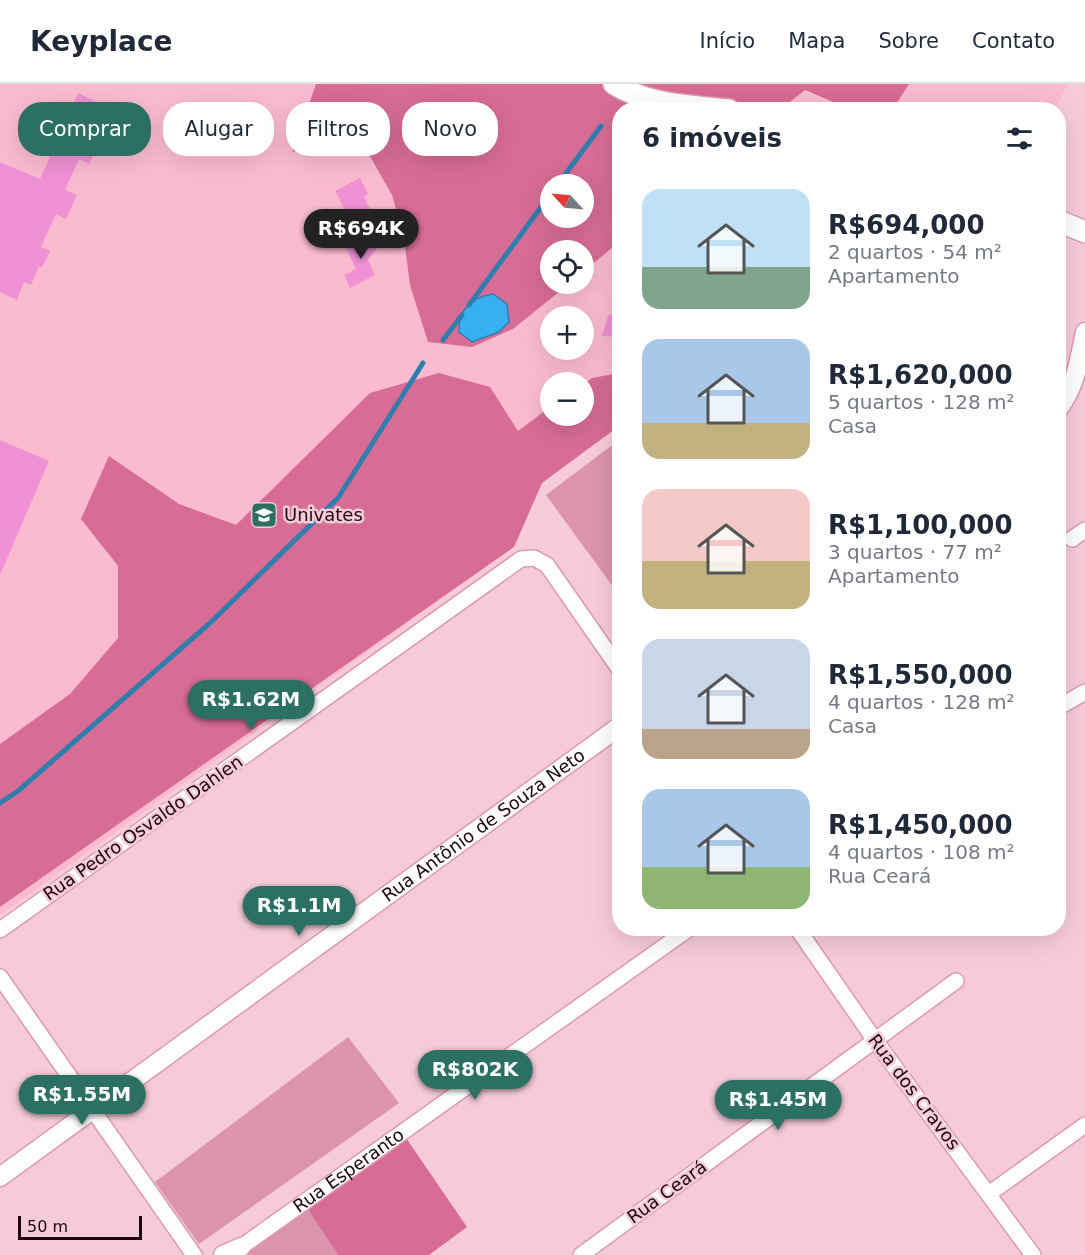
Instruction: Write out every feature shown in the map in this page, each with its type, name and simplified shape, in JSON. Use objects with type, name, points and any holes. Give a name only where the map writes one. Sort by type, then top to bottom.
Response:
[{"type":"main road","points":[[614,84],[626,92],[662,102]]},
{"type":"main road","points":[[1066,224],[1085,232]]},
{"type":"street","points":[[1066,399],[1076,377],[1085,332]]},
{"type":"street","points":[[1072,539],[1085,530]]},
{"type":"street","name":"Rua Pedro Osvaldo Dahlen","points":[[0,930],[521,559],[534,558],[547,565],[612,658]]},
{"type":"street","points":[[1066,703],[1085,692]]},
{"type":"street","name":"Rua Antônio de Souza Neto","points":[[0,1177],[612,732]]},
{"type":"street","name":"Rua Esperanto","points":[[223,1255],[237,1251],[679,936]]},
{"type":"street","name":"Rua dos Cravos","points":[[802,936],[874,1040],[990,1193],[1033,1255]]},
{"type":"street","points":[[0,977],[194,1255]]},
{"type":"street","name":"Rua Ceará","points":[[581,1255],[956,981]]},
{"type":"street","points":[[990,1193],[1085,1125]]},
{"type":"shaded area","name":"Univates","points":[[0,84],[316,84],[310,102],[286,102],[286,156],[370,156],[392,195],[404,238],[513,329],[540,307],[540,360],[594,360],[594,306],[542,306],[557,294],[594,294],[594,263],[612,248],[612,432],[542,483],[514,547],[0,915]]},
{"type":"shaded area","points":[[316,84],[909,84],[897,102],[833,102],[805,90],[790,102],[612,102],[612,248],[594,263],[594,240],[540,240],[540,294],[557,294],[513,329],[472,347],[428,342],[410,285],[404,238],[392,195],[370,156],[390,156],[390,102],[310,102]]},
{"type":"shaded area","points":[[909,84],[1068,84],[1059,102],[898,102]]},
{"type":"shaded area","points":[[804,91],[831,102],[791,102]]},
{"type":"shaded area","points":[[439,373],[490,387],[518,431],[540,414],[540,426],[594,426],[594,378],[612,374],[612,431],[542,483],[514,547],[0,907],[0,744],[70,694],[118,638],[118,566],[81,519],[109,456],[179,504],[236,525],[370,393]]},
{"type":"shaded area","points":[[612,445],[612,585],[546,495]]},
{"type":"shaded area","points":[[348,1037],[399,1103],[199,1244],[155,1182]]},
{"type":"shaded area","points":[[406,1138],[467,1227],[429,1255],[338,1255],[307,1208]]},
{"type":"shaded area","points":[[307,1208],[338,1255],[243,1255]]},
{"type":"water","points":[[493,294],[507,304],[509,322],[499,332],[472,342],[459,332],[461,317],[473,301]]},
{"type":"building","points":[[78,93],[97,102],[74,102]]},
{"type":"building","points":[[50,156],[93,156],[89,164],[79,159],[65,190],[77,195],[66,219],[56,214],[41,247],[50,251],[42,268],[39,266],[31,285],[24,282],[17,300],[0,292],[0,162],[40,179]]},
{"type":"building","points":[[360,178],[368,194],[364,197],[378,224],[358,235],[335,191]]},
{"type":"building","points":[[369,234],[377,249],[368,260],[375,275],[350,288],[344,275],[356,269],[345,246]]},
{"type":"building","points":[[612,313],[612,337],[602,336],[608,316]]},
{"type":"building","points":[[0,440],[49,461],[0,575]]},
{"type":"waterway","points":[[565,174],[601,126]]},
{"type":"waterway","points":[[469,305],[540,209]]},
{"type":"waterway","points":[[443,340],[462,315]]},
{"type":"waterway","points":[[0,803],[18,791],[210,623],[338,498],[423,363]]},
{"type":"place","name":"Univates","points":[[264,515]]}]
